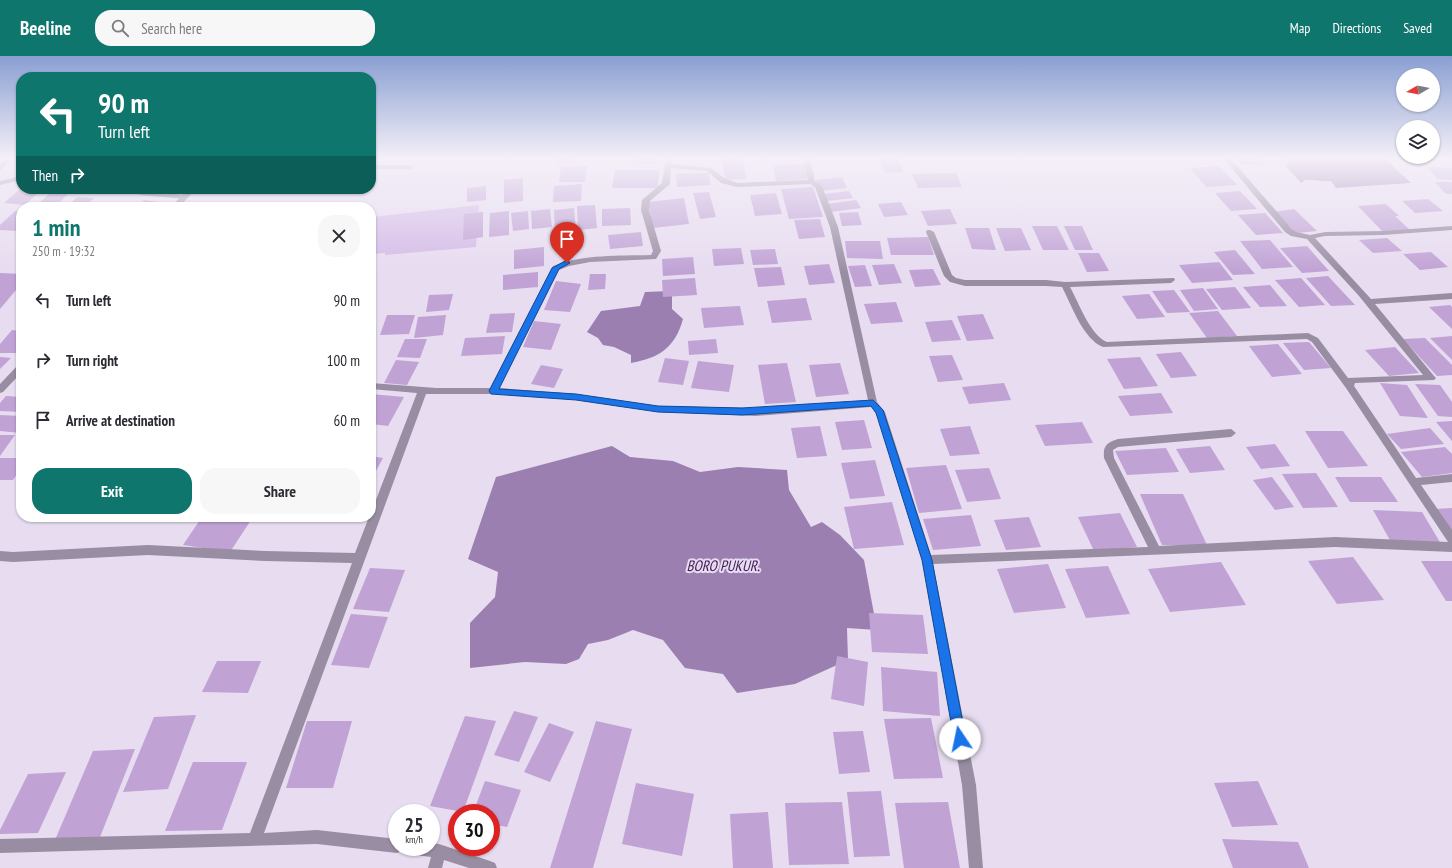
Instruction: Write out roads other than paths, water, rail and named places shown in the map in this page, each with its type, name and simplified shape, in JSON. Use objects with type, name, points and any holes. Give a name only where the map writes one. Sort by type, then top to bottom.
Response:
[{"type":"street","points":[[180,202],[185,197]]},
{"type":"street","points":[[494,391],[556,268],[567,263],[580,261],[653,257],[656,251],[645,210],[646,200],[650,197]]},
{"type":"street","points":[[822,197],[834,227],[873,403],[880,412],[927,560],[969,785],[976,868]]},
{"type":"street","points":[[1260,197],[1288,230],[1294,234],[1310,237],[1325,234],[1383,233],[1452,228]]},
{"type":"street","points":[[930,232],[948,276],[953,280],[965,283],[1046,282],[1065,285],[1171,280]]},
{"type":"street","points":[[1310,237],[1368,302],[1431,378],[1351,380],[1349,386]]},
{"type":"street","points":[[1065,285],[1091,334],[1099,342],[1106,345],[1308,336],[1315,340],[1349,386],[1452,538]]},
{"type":"street","points":[[1368,302],[1452,296]]},
{"type":"street","points":[[2,386],[16,372]]},
{"type":"street","points":[[376,386],[423,390],[494,391],[576,397],[658,409],[749,412],[873,403]]},
{"type":"street","points":[[376,513],[423,390]]},
{"type":"street","points":[[1156,551],[1109,458],[1108,449],[1111,445],[1118,444],[1231,433]]},
{"type":"street","points":[[1413,482],[1452,478]]},
{"type":"street","points":[[254,840],[373,522]]},
{"type":"street","points":[[927,560],[1335,542],[1452,547]]},
{"type":"street","points":[[0,556],[13,557],[148,550],[265,556],[359,558]]},
{"type":"street","points":[[0,846],[254,840],[317,837],[388,845]]},
{"type":"street","points":[[440,851],[490,868]]},
{"type":"street","points":[[435,868],[438,856]]},
{"type":"water","points":[[672,291],[672,309],[683,319],[680,329],[675,337],[658,355],[631,363],[631,355],[614,347],[603,345],[598,338],[587,332],[601,311],[640,306],[645,292]]},
{"type":"water","name":"BORO PUKUR.","points":[[612,446],[630,457],[673,461],[700,472],[738,467],[787,470],[789,490],[811,527],[822,522],[840,535],[864,560],[877,630],[847,628],[848,660],[795,684],[737,693],[723,674],[685,668],[663,640],[633,630],[608,640],[588,644],[579,659],[566,664],[525,662],[470,668],[470,623],[495,597],[498,572],[468,559],[496,477]]}]
